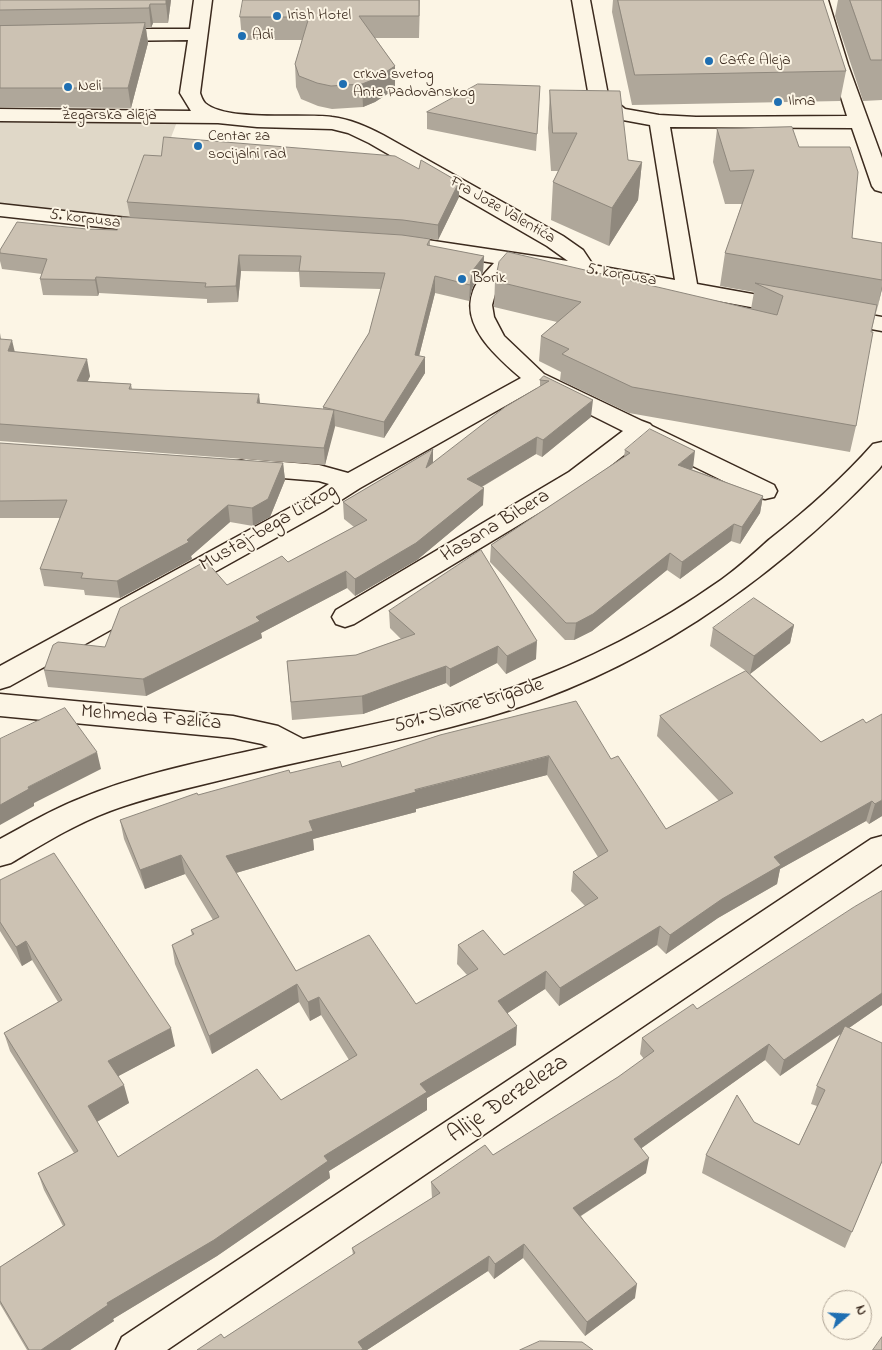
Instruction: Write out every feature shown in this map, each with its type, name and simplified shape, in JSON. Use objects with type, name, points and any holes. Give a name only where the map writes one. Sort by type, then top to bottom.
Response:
[{"type":"street","points":[[96,36],[197,34],[203,0]]},
{"type":"street","points":[[581,0],[599,97],[619,114],[659,121],[696,123],[860,122]]},
{"type":"street","points":[[819,2],[882,186]]},
{"type":"street","name":"Fra Joze Valentića","points":[[197,34],[190,93],[198,107],[219,117],[257,121],[332,123],[355,129],[555,240],[575,255],[586,270]]},
{"type":"street","name":"Žegarska aleja","points":[[0,115],[219,117]]},
{"type":"street","points":[[659,121],[687,288]]},
{"type":"street","name":"5. korpusa","points":[[0,210],[177,229]]},
{"type":"street","name":"5. korpusa","points":[[383,242],[510,258],[586,270],[882,324]]},
{"type":"street","points":[[510,258],[484,290],[480,311],[490,333],[512,358],[536,379],[642,429],[765,491]]},
{"type":"street","name":"Mustaj-bega Ličkog","points":[[0,679],[315,505],[351,482],[536,379]]},
{"type":"street","name":"Hasana Bibera","points":[[345,617],[578,478],[642,429]]},
{"type":"street","name":"501. Slavne brigade","points":[[0,854],[63,818],[134,791],[299,750],[450,717],[540,690],[664,629],[732,585],[855,481],[882,450]]},
{"type":"street","points":[[228,466],[319,473],[351,482]]},
{"type":"street","name":"Mehmeda Fazlića","points":[[0,705],[233,727],[268,734],[299,750]]},
{"type":"street","name":"Alije Đerzeleza","points":[[135,1350],[882,848]]},
{"type":"shaded area","points":[[180,114],[137,226],[0,210],[0,115]]},
{"type":"building","points":[[0,0],[166,0],[166,4],[150,4],[149,8],[0,10]]},
{"type":"building","points":[[243,0],[419,0],[419,16],[359,16],[395,66],[375,79],[362,84],[331,86],[299,76],[295,64],[309,17],[240,17]]},
{"type":"building","points":[[618,0],[823,0],[846,71],[635,75]]},
{"type":"building","points":[[850,0],[882,0],[882,60],[871,60]]},
{"type":"building","points":[[145,23],[128,88],[0,88],[0,26]]},
{"type":"building","points":[[478,84],[540,86],[537,134],[427,112]]},
{"type":"building","points":[[550,90],[620,91],[628,160],[642,162],[612,208],[553,182],[577,133],[553,133]]},
{"type":"building","points":[[792,127],[799,147],[850,147],[858,172],[852,238],[882,243],[882,280],[725,253],[754,170],[730,171],[717,129]]},
{"type":"building","points":[[164,137],[395,156],[419,169],[421,160],[459,182],[438,225],[403,220],[127,202],[144,155],[161,156]]},
{"type":"building","points":[[122,217],[402,235],[430,239],[427,245],[484,256],[473,270],[470,285],[435,276],[415,355],[425,357],[384,422],[323,407],[369,333],[385,273],[299,271],[301,256],[239,255],[236,286],[205,287],[206,283],[96,277],[95,280],[40,279],[47,259],[0,253],[17,222],[117,230]]},
{"type":"building","points":[[508,252],[777,315],[783,296],[755,283],[877,305],[856,426],[632,387],[562,354],[569,349],[541,336],[581,302],[495,281],[499,262]]},
{"type":"building","points":[[0,339],[12,340],[8,351],[87,359],[77,381],[131,384],[129,389],[259,394],[257,403],[334,410],[324,448],[0,424]]},
{"type":"building","points":[[544,376],[593,400],[543,440],[537,437],[467,479],[484,488],[416,543],[355,579],[346,571],[256,617],[260,621],[143,679],[44,670],[53,645],[58,642],[105,647],[120,608],[206,561],[227,585],[282,556],[288,562],[367,520],[343,502],[433,449],[426,468],[505,407],[549,381],[540,380]]},
{"type":"building","points":[[650,429],[695,451],[678,465],[763,496],[742,527],[734,524],[682,562],[670,553],[593,614],[576,623],[566,623],[491,545],[630,453],[625,450]]},
{"type":"building","points":[[0,443],[283,463],[268,499],[252,508],[228,505],[187,540],[189,542],[117,581],[81,578],[83,573],[40,569],[67,500],[0,501]]},
{"type":"building","points":[[481,550],[537,641],[507,656],[498,646],[450,669],[446,666],[362,696],[291,702],[287,661],[356,655],[415,634],[389,611]]},
{"type":"building","points":[[754,598],[794,625],[754,656],[713,628]]},
{"type":"building","points":[[746,671],[821,742],[863,719],[866,723],[882,714],[882,800],[875,804],[872,801],[774,857],[781,865],[722,899],[670,935],[660,926],[560,988],[546,971],[498,1001],[517,1026],[420,1084],[427,1092],[324,1156],[328,1161],[214,1240],[107,1303],[108,1305],[41,1350],[29,1350],[0,1301],[0,1267],[65,1225],[38,1173],[78,1151],[4,1033],[62,1000],[26,941],[16,947],[0,922],[0,880],[54,853],[171,1028],[108,1061],[124,1085],[88,1106],[118,1157],[257,1069],[281,1100],[357,1055],[319,997],[308,1002],[297,984],[209,1036],[172,945],[194,934],[191,930],[219,917],[181,855],[140,870],[120,820],[197,793],[198,795],[289,770],[290,773],[340,761],[342,767],[440,735],[576,701],[611,759],[618,756],[666,829],[733,793],[660,716]],"holes":[[[549,756],[608,851],[573,872],[598,898],[504,955],[483,930],[458,945],[478,969],[416,1004],[369,935],[296,971],[226,856],[313,831],[309,821],[416,792],[415,790]]]},
{"type":"building","points":[[65,708],[97,752],[28,787],[29,789],[0,805],[0,739]]},
{"type":"building","points":[[882,891],[882,993],[784,1060],[769,1044],[634,1139],[649,1158],[573,1208],[637,1284],[587,1322],[524,1244],[495,1264],[489,1256],[358,1342],[363,1349],[361,1350],[197,1350],[221,1334],[224,1338],[355,1253],[352,1248],[440,1193],[431,1182],[485,1145],[493,1155],[618,1077],[654,1051],[642,1038],[693,1004],[697,1009],[854,907]]},
{"type":"building","points":[[845,1026],[882,1043],[882,1161],[852,1232],[706,1155],[737,1095],[754,1122],[799,1145],[825,1090],[817,1086]]},
{"type":"building","points":[[882,1337],[882,1350],[873,1350]]},
{"type":"building","points":[[540,1341],[582,1342],[593,1350],[520,1350]]},
{"type":"place","name":"Irish Hotel","points":[[277,16]]},
{"type":"place","name":"Adi","points":[[242,36]]},
{"type":"place","name":"Caffe Aleja","points":[[709,61]]},
{"type":"place","name":"crkva svetog Ante Padovanskog","points":[[343,84]]},
{"type":"place","name":"Neli","points":[[68,87]]},
{"type":"place","name":"Ilma","points":[[778,102]]},
{"type":"place","name":"Centar za socijalni rad","points":[[198,146]]},
{"type":"place","name":"Borik","points":[[462,279]]}]
